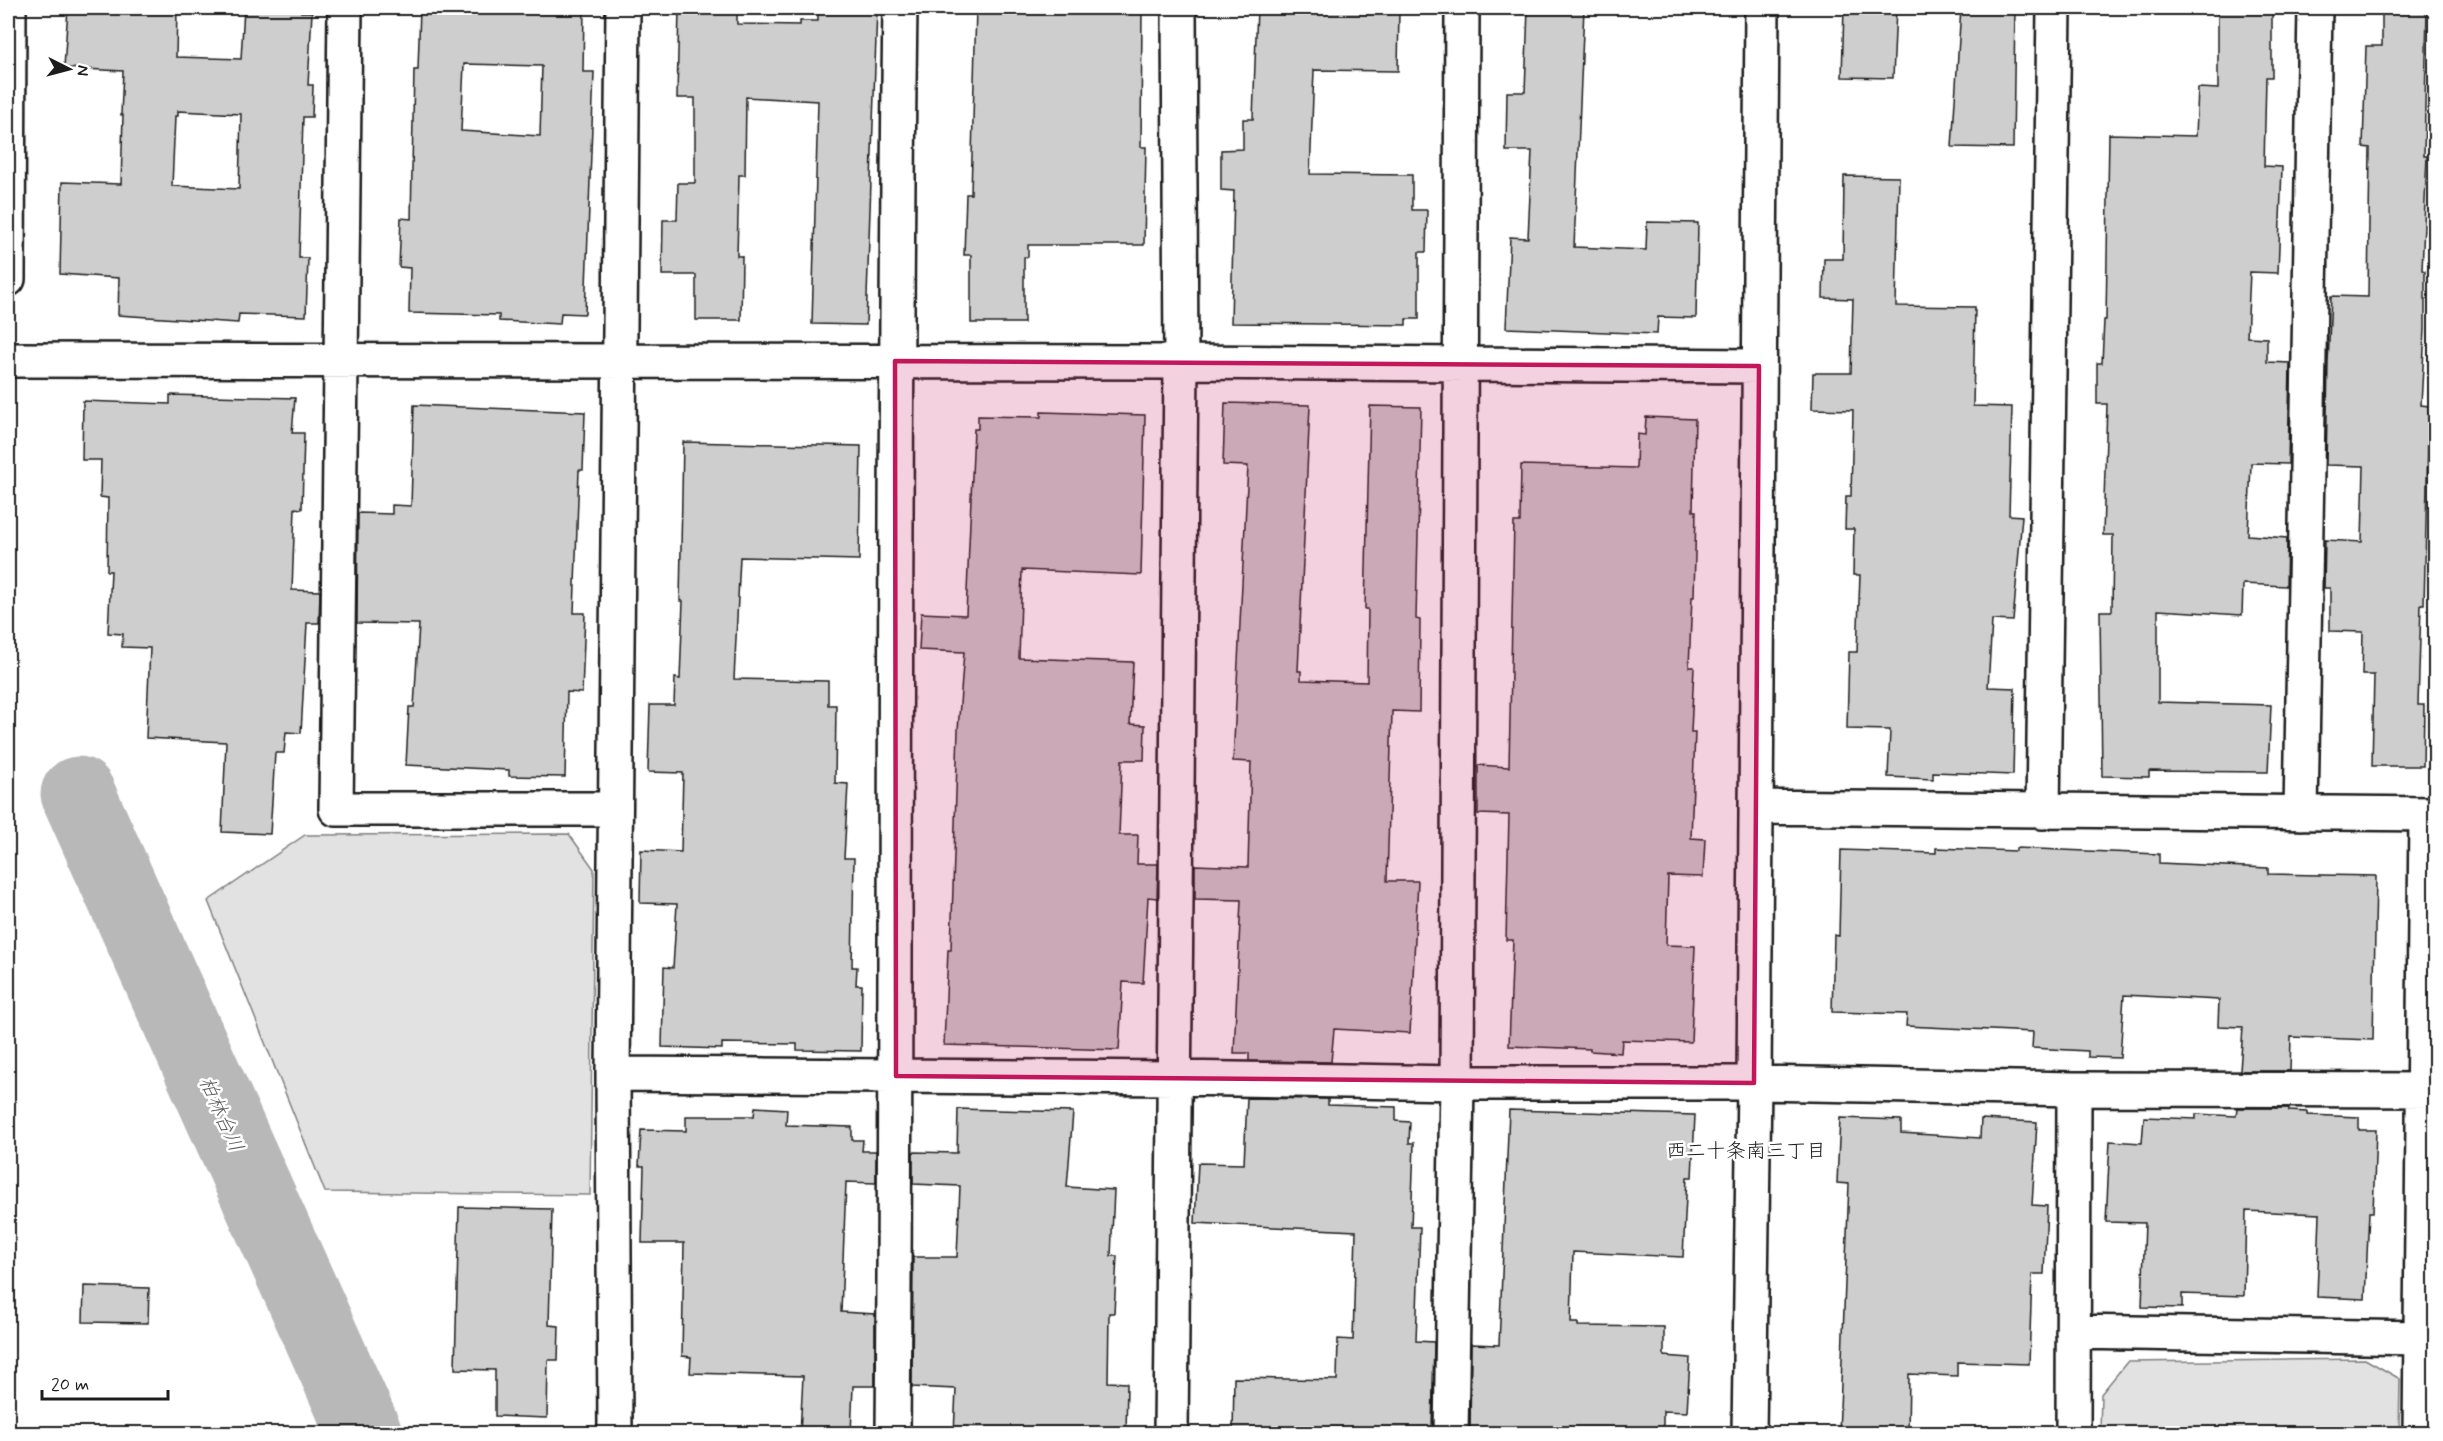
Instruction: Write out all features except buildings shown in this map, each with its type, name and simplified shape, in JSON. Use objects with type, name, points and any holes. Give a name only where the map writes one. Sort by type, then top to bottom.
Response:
[{"type":"street","points":[[8,279],[9,8]]},
{"type":"street","points":[[345,8],[336,809],[615,809]]},
{"type":"street","points":[[615,1434],[613,1074],[623,8]]},
{"type":"street","points":[[893,1434],[896,1076],[895,361],[900,8]]},
{"type":"street","points":[[1171,1434],[1181,362],[1179,8]]},
{"type":"street","points":[[1450,1434],[1457,1083],[1462,8]]},
{"type":"street","points":[[1749,1434],[1754,1083],[1762,8]]},
{"type":"street","points":[[2043,812],[2054,8]]},
{"type":"street","points":[[2301,813],[2315,8]]},
{"type":"street","points":[[8,360],[619,360],[1759,366]]},
{"type":"street","points":[[1756,807],[2043,812],[2431,814],[2430,1090],[2420,1434]]},
{"type":"street","points":[[613,1074],[1175,1078],[1457,1083],[1754,1083],[2074,1089],[2430,1090]]},
{"type":"street","points":[[2073,1434],[2074,1089]]},
{"type":"street","points":[[2073,1332],[2421,1338]]},
{"type":"highlighted area","points":[[895,361],[1759,366],[1754,1083],[896,1076]]},
{"type":"shaded area","points":[[569,834],[594,869],[590,1195],[325,1192],[208,901],[305,835]]},
{"type":"shaded area","points":[[2365,1359],[2400,1379],[2399,1433],[2100,1433],[2101,1394],[2127,1362]]},
{"type":"waterway","name":"柏林台川","points":[[78,794],[365,1434]]},
{"type":"district","name":"西二十条南三丁目","points":[[1746,1150]]}]
